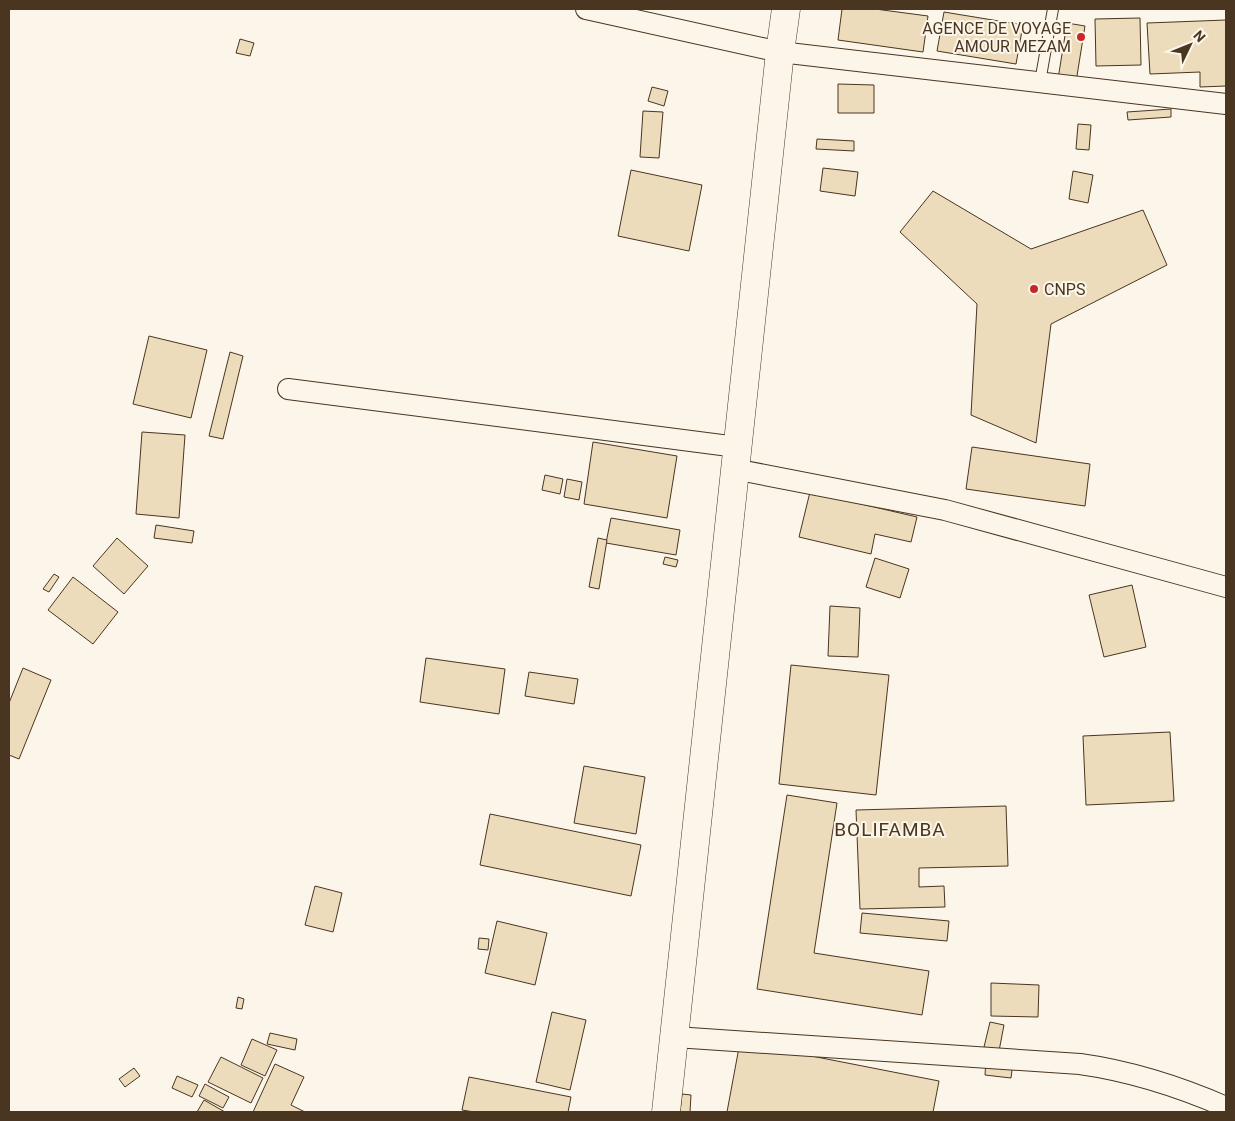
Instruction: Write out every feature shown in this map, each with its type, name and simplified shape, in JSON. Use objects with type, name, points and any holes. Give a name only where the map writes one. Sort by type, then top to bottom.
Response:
[{"type":"highway","points":[[666,1112],[735,458],[786,9]]},
{"type":"street","points":[[586,9],[780,52],[1226,104]]},
{"type":"street","points":[[288,389],[735,458],[945,510],[1226,587]]},
{"type":"street","points":[[675,1037],[1080,1064],[1101,1067],[1192,1092],[1226,1107]]},
{"type":"lane","points":[[1040,82],[1053,9]]},
{"type":"building","points":[[842,9],[875,9],[928,16],[923,52],[838,40]]},
{"type":"building","points":[[944,12],[1023,25],[1016,64],[937,51]]},
{"type":"building","points":[[1140,18],[1141,65],[1096,66],[1095,19]]},
{"type":"building","points":[[1226,20],[1226,86],[1200,87],[1200,72],[1150,74],[1147,23]]},
{"type":"building","points":[[1067,23],[1085,26],[1076,82],[1058,79]]},
{"type":"building","points":[[240,39],[254,43],[250,56],[236,53]]},
{"type":"building","points":[[838,84],[874,85],[874,113],[838,113]]},
{"type":"building","points":[[652,87],[668,91],[664,106],[648,101]]},
{"type":"building","points":[[1171,109],[1171,117],[1128,120],[1127,112]]},
{"type":"building","points":[[643,111],[663,112],[659,158],[640,157]]},
{"type":"building","points":[[1078,124],[1091,125],[1089,150],[1076,149]]},
{"type":"building","points":[[817,139],[854,141],[854,151],[816,149]]},
{"type":"building","points":[[823,168],[858,172],[855,196],[820,191]]},
{"type":"building","points":[[631,170],[702,185],[689,251],[618,236]]},
{"type":"building","points":[[1073,171],[1093,175],[1088,203],[1069,199]]},
{"type":"building","points":[[933,191],[1031,249],[1143,210],[1167,265],[1051,324],[1036,443],[971,415],[977,304],[900,232]]},
{"type":"building","points":[[149,336],[207,350],[191,418],[133,404]]},
{"type":"building","points":[[230,352],[243,356],[223,439],[209,436]]},
{"type":"building","points":[[142,432],[185,435],[179,518],[136,514]]},
{"type":"building","points":[[593,442],[677,456],[667,518],[584,504]]},
{"type":"building","points":[[972,447],[1090,464],[1085,506],[966,489]]},
{"type":"building","points":[[545,475],[563,479],[560,494],[542,490]]},
{"type":"building","points":[[567,479],[582,482],[579,500],[564,497]]},
{"type":"building","points":[[810,492],[917,517],[911,542],[875,534],[871,554],[799,537]]},
{"type":"building","points":[[611,518],[680,530],[676,555],[606,543]]},
{"type":"building","points":[[156,525],[194,531],[192,543],[154,538]]},
{"type":"building","points":[[117,538],[148,566],[124,594],[93,566]]},
{"type":"building","points":[[598,538],[607,540],[599,589],[589,587]]},
{"type":"building","points":[[665,557],[678,560],[676,567],[663,564]]},
{"type":"building","points":[[875,558],[909,569],[900,598],[866,587]]},
{"type":"building","points":[[54,574],[59,577],[49,592],[43,589]]},
{"type":"building","points":[[73,577],[118,612],[93,644],[48,610]]},
{"type":"building","points":[[1132,585],[1146,647],[1104,657],[1089,595]]},
{"type":"building","points":[[830,606],[860,608],[858,657],[828,656]]},
{"type":"building","points":[[426,658],[505,669],[499,714],[420,702]]},
{"type":"building","points":[[791,665],[889,675],[876,795],[779,784]]},
{"type":"building","points":[[23,668],[51,680],[19,759],[9,755],[9,703]]},
{"type":"building","points":[[529,672],[578,679],[574,704],[525,696]]},
{"type":"building","points":[[1170,732],[1174,801],[1086,805],[1083,736]]},
{"type":"building","points":[[584,766],[645,777],[636,834],[574,823]]},
{"type":"building","points":[[787,795],[837,803],[814,953],[929,971],[922,1015],[757,989]]},
{"type":"building","points":[[1006,806],[1008,866],[919,868],[919,887],[944,886],[945,907],[860,909],[856,810]]},
{"type":"building","points":[[490,814],[641,845],[631,896],[480,865]]},
{"type":"building","points":[[315,886],[342,893],[333,932],[305,925]]},
{"type":"building","points":[[862,913],[949,921],[947,941],[860,933]]},
{"type":"building","points":[[497,921],[547,933],[535,985],[485,973]]},
{"type":"building","points":[[479,938],[489,939],[488,950],[478,949]]},
{"type":"building","points":[[991,983],[1039,985],[1038,1017],[991,1016]]},
{"type":"building","points":[[238,997],[244,999],[242,1009],[236,1008]]},
{"type":"building","points":[[552,1012],[586,1020],[570,1090],[536,1082]]},
{"type":"building","points":[[990,1022],[1004,1025],[999,1051],[984,1047]]},
{"type":"building","points":[[270,1033],[297,1039],[295,1050],[267,1044]]},
{"type":"building","points":[[252,1039],[277,1050],[265,1076],[241,1065]]},
{"type":"building","points":[[740,1042],[939,1081],[933,1112],[727,1112]]},
{"type":"building","points":[[221,1057],[263,1078],[251,1103],[208,1082]]},
{"type":"building","points":[[986,1059],[1013,1062],[1011,1078],[985,1075]]},
{"type":"building","points":[[275,1064],[304,1077],[291,1105],[305,1112],[253,1112]]},
{"type":"building","points":[[134,1068],[140,1076],[125,1087],[119,1079]]},
{"type":"building","points":[[177,1076],[198,1085],[192,1097],[172,1088]]},
{"type":"building","points":[[469,1077],[571,1097],[568,1112],[474,1112],[462,1110]]},
{"type":"building","points":[[205,1084],[229,1097],[223,1108],[199,1096]]},
{"type":"building","points":[[682,1094],[691,1095],[690,1112],[680,1112]]},
{"type":"building","points":[[204,1100],[225,1112],[197,1112]]},
{"type":"place","name":"AGENCE DE VOYAGE AMOUR MEZAM","points":[[1081,37]]},
{"type":"place","name":"CNPS","points":[[1034,289]]},
{"type":"district","name":"BOLIFAMBA","points":[[890,829]]}]
